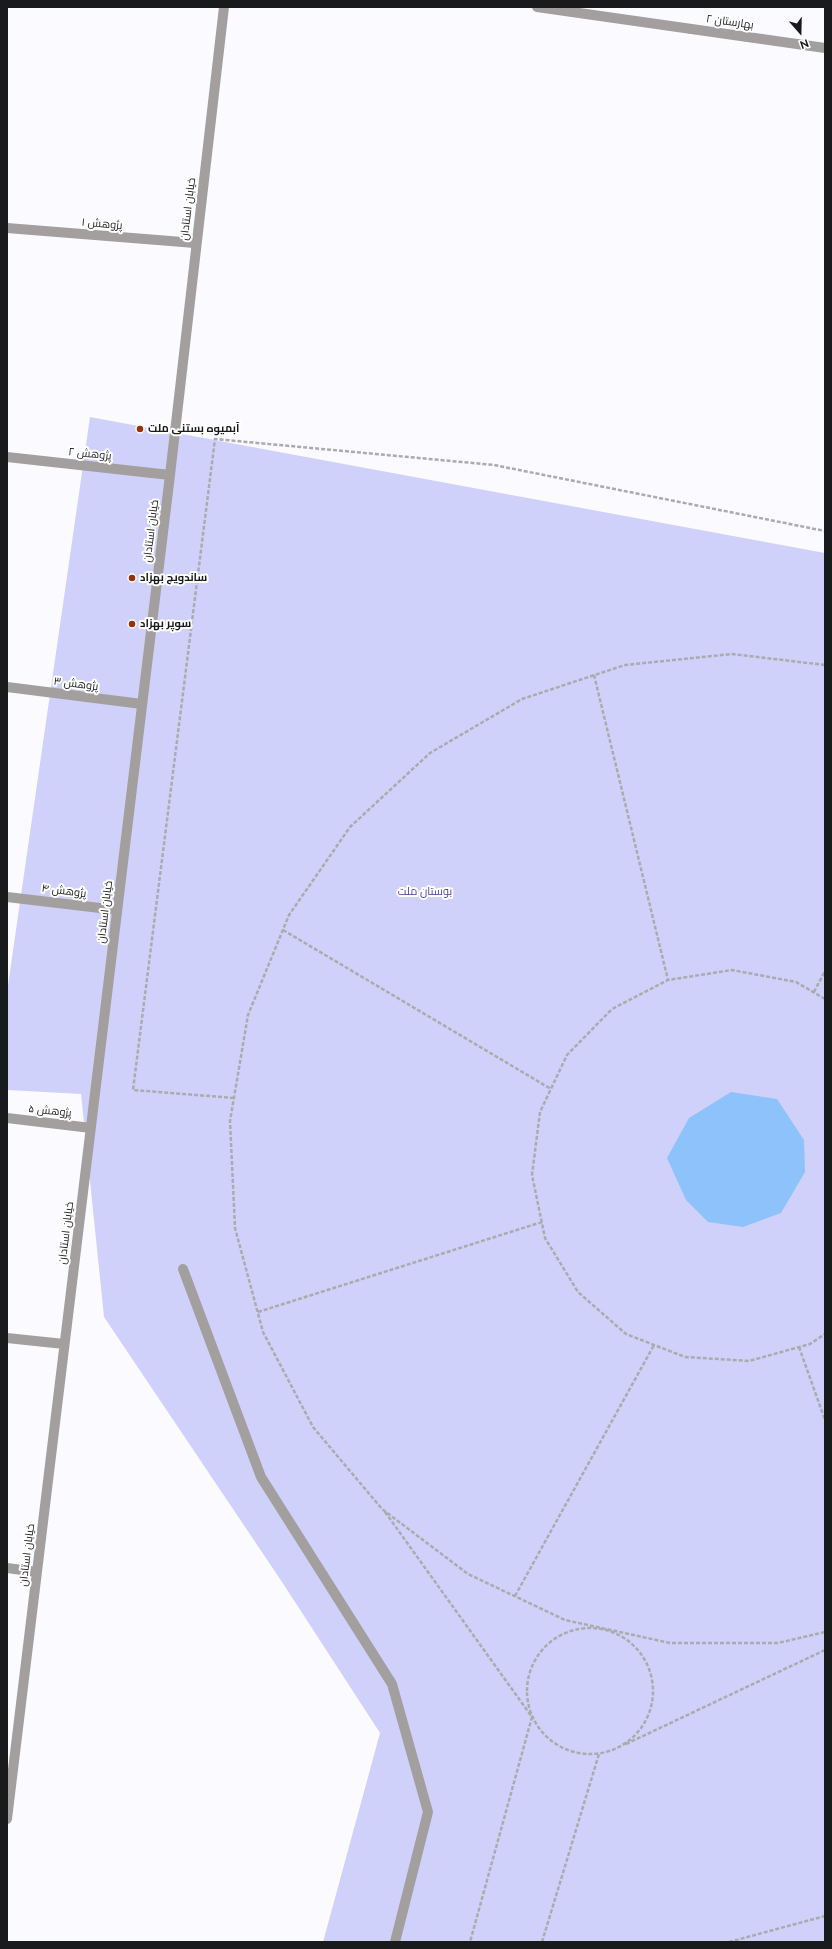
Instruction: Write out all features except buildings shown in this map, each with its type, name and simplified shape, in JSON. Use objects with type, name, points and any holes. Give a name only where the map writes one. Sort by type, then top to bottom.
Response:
[{"type":"street","name":"خیابان استادان","points":[[7,1819],[170,475],[224,7]]},
{"type":"street","name":"بهارستان ۲","points":[[537,7],[825,48]]},
{"type":"street","name":"پژوهش ۱","points":[[7,228],[196,244]]},
{"type":"street","name":"پژوهش ۲","points":[[7,457],[170,475]]},
{"type":"street","name":"پژوهش ۳","points":[[7,687],[142,704]]},
{"type":"street","name":"پژوهش ۴","points":[[7,897],[117,910]]},
{"type":"street","name":"پژوهش ۵","points":[[7,1118],[90,1128]]},
{"type":"street","points":[[183,1269],[261,1477],[392,1684],[428,1812],[395,1942]]},
{"type":"street","points":[[7,1338],[64,1344]]},
{"type":"street","points":[[7,1568],[37,1572]]},
{"type":"path","points":[[234,1098],[133,1090],[215,439],[494,465],[825,532]]},
{"type":"path","points":[[825,665],[732,654],[625,665],[522,699],[430,754],[350,827],[289,915],[248,1015],[230,1121],[235,1228],[263,1332],[313,1427],[382,1509],[543,1734],[559,1746],[578,1754],[599,1754],[620,1747],[825,1650]]},
{"type":"path","points":[[594,675],[668,980]]},
{"type":"path","points":[[283,930],[551,1090]]},
{"type":"path","points":[[825,999],[796,982],[732,970],[668,980],[612,1009],[567,1055],[540,1112],[532,1175],[545,1238],[578,1292],[626,1334],[685,1357],[749,1361],[810,1344],[825,1334]]},
{"type":"path","points":[[814,992],[825,971]]},
{"type":"path","points":[[258,1312],[542,1222]]},
{"type":"path","points":[[515,1596],[654,1345]]},
{"type":"path","points":[[799,1347],[825,1420]]},
{"type":"path","points":[[382,1509],[468,1574],[565,1620],[670,1643],[778,1643],[825,1632]]},
{"type":"path","points":[[470,1942],[532,1717],[527,1697],[528,1676],[536,1658],[549,1643],[567,1632],[587,1628],[606,1630],[626,1639],[642,1654],[651,1673],[654,1695],[649,1716],[637,1734],[620,1747]]},
{"type":"path","points":[[542,1942],[599,1754]]},
{"type":"path","points":[[729,1942],[825,1916]]},
{"type":"green space","name":"بوستان ملت","points":[[90,417],[825,553],[825,1942],[323,1942],[380,1733],[282,1582],[104,1317],[81,1094],[7,1090],[7,992]]},
{"type":"shaded area","points":[[731,1092],[777,1099],[804,1140],[805,1172],[781,1213],[743,1227],[708,1222],[686,1200],[667,1158],[689,1118]]},
{"type":"place","name":"آبمیوه بستنی ملت","points":[[140,429]]},
{"type":"place","name":"ساندویچ بهزاد","points":[[132,578]]},
{"type":"place","name":"سوپر بهزاد","points":[[132,624]]}]
